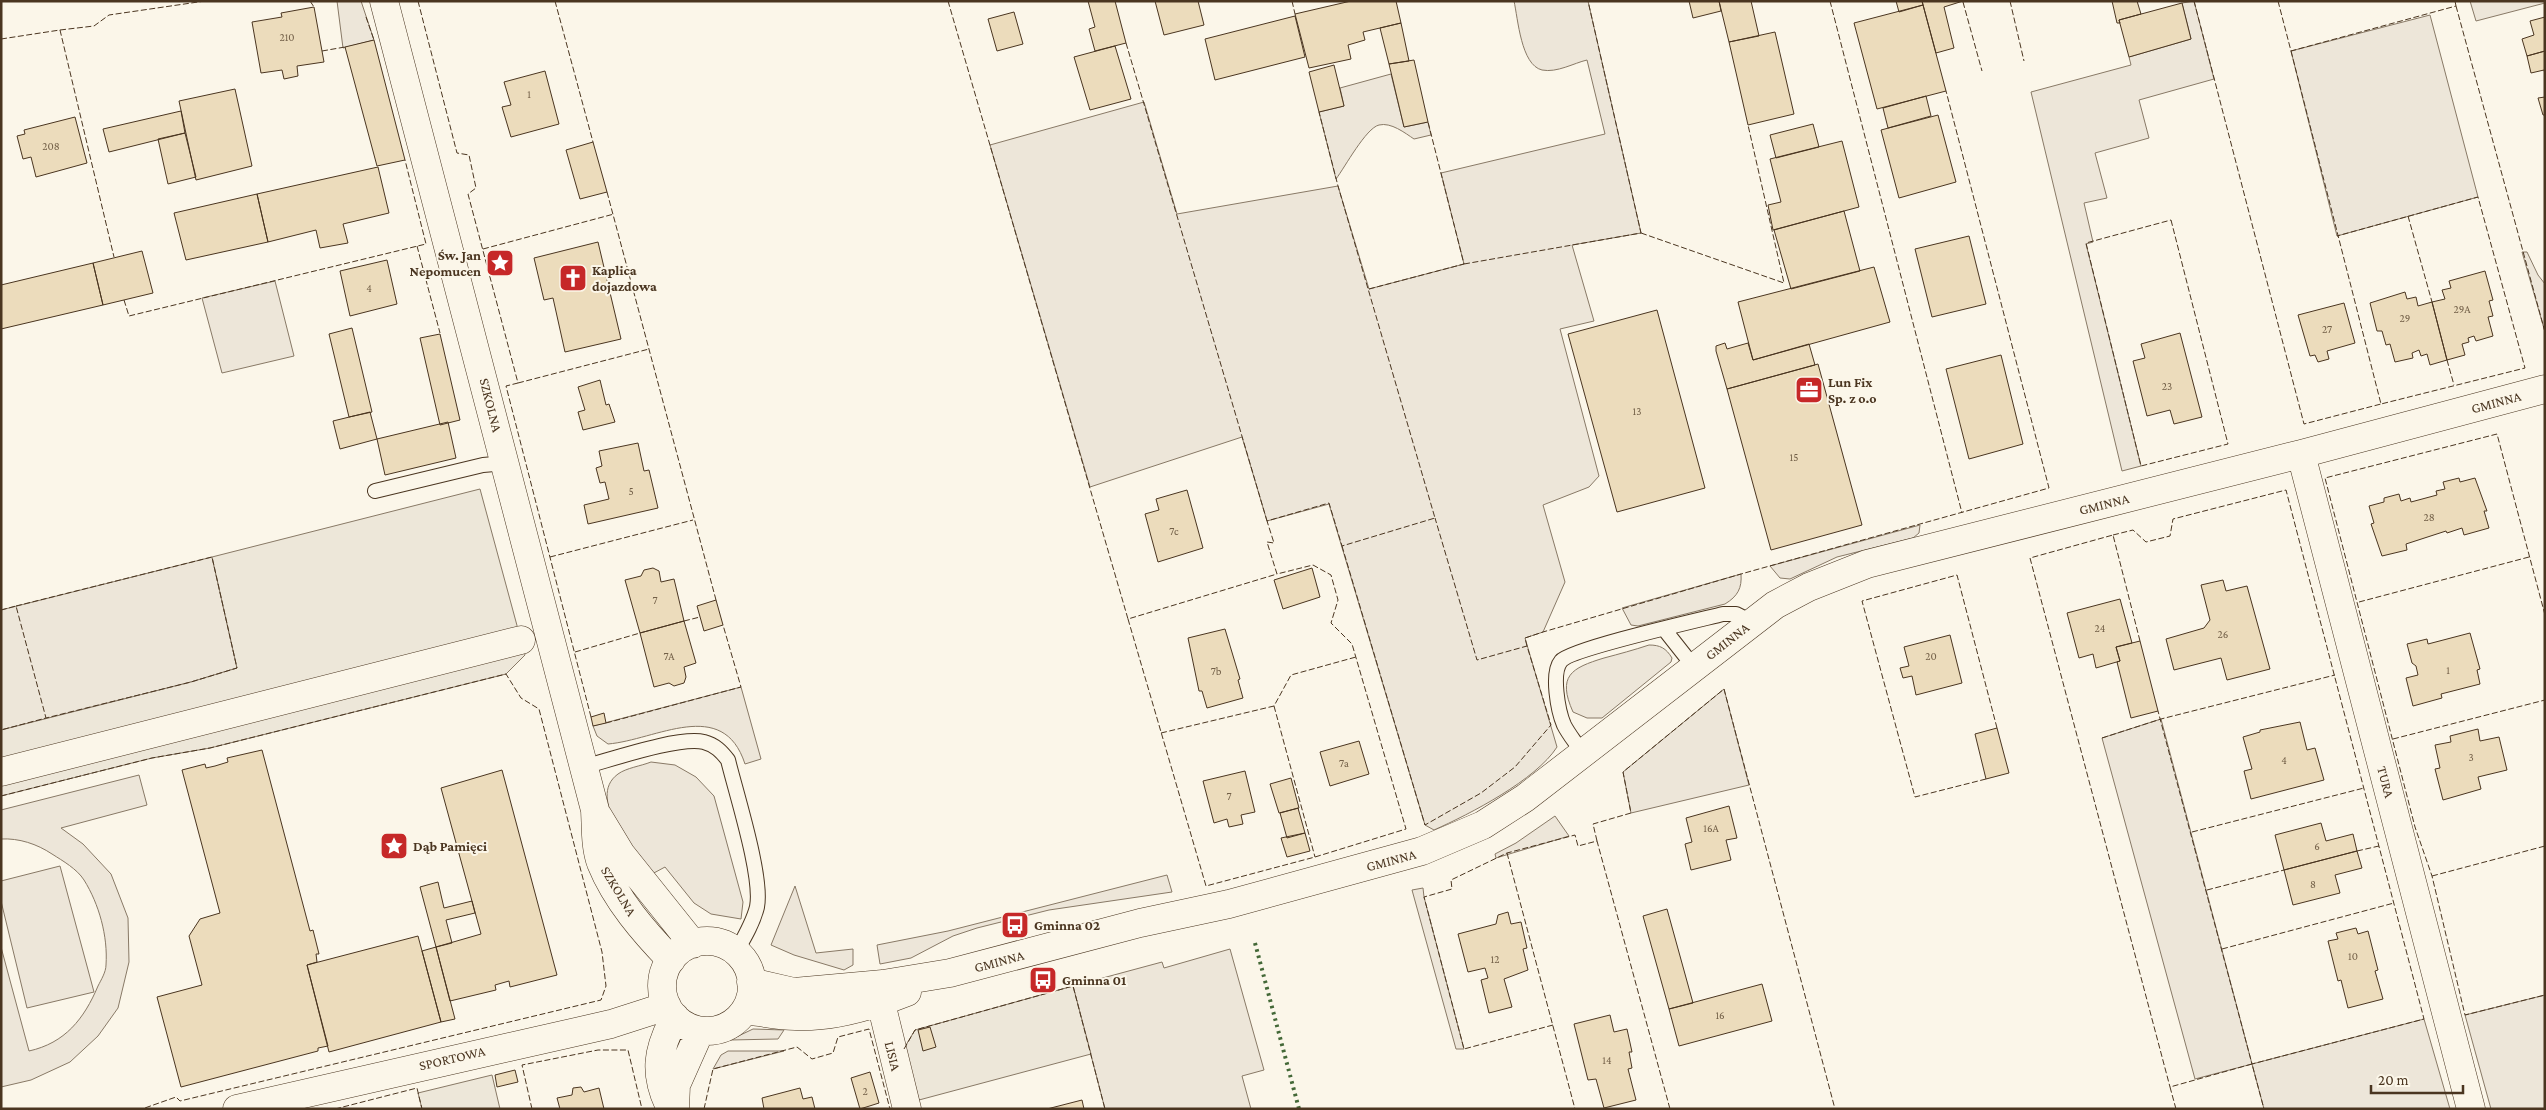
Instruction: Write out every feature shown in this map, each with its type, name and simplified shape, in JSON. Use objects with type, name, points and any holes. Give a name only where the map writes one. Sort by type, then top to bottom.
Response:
[{"type":"street","name":"SZKOLNA","points":[[384,1],[595,810],[596,842],[602,864],[629,912],[671,960]]},
{"type":"street","name":"GMINNA","points":[[752,982],[794,992],[883,984],[950,974],[1140,923],[1229,904],[1422,851],[1483,826],[1526,798],[1752,622],[1809,586],[1867,564],[2301,454],[2545,388]]},
{"type":"street","name":"TURA","points":[[2301,454],[2471,1109]]},
{"type":"street","points":[[1,772],[521,640]]},
{"type":"street","name":"SZKOLNA","points":[[595,810],[621,854],[693,944]]},
{"type":"street","points":[[716,942],[736,952],[747,966],[752,982],[750,997],[745,1010],[738,1018],[722,1028],[700,1030],[686,1026],[671,1012],[663,992],[663,977],[671,960],[693,944],[716,942]]},
{"type":"street","name":"GMINNA","points":[[745,1010],[793,1016],[819,1016],[881,1003],[950,974]]},
{"type":"street","name":"LISIA","points":[[881,1003],[907,1109]]},
{"type":"street","points":[[671,1012],[659,1059],[660,1084],[671,1109]]},
{"type":"street","name":"SPORTOWA","points":[[237,1109],[671,1012]]},
{"type":"street","points":[[675,1109],[676,1085],[700,1030]]},
{"type":"lane","points":[[376,491],[483,465],[506,463]]},
{"type":"lane","points":[[1583,754],[1564,724],[1558,704],[1556,671],[1561,660],[1586,650],[1723,614],[1736,614],[1752,622]]},
{"type":"lane","points":[[1664,629],[1694,667]]},
{"type":"lane","points":[[583,767],[680,742],[703,742],[718,748],[728,760],[756,878],[757,905],[753,921],[736,952]]},
{"type":"shaded area","points":[[337,1],[361,1],[374,40],[343,48]]},
{"type":"shaded area","points":[[1514,1],[1588,1],[1641,233],[1572,245],[1594,321],[1560,329],[1599,476],[1589,487],[1543,505],[1565,582],[1543,632],[1525,638],[1557,747],[1534,772],[1518,784],[1465,815],[1434,830],[1425,825],[1329,504],[1267,521],[1242,437],[1090,487],[990,145],[1144,102],[1177,214],[1338,186],[1369,289],[1464,264],[1441,173],[1605,134],[1587,60],[1548,71],[1535,66],[1529,60],[1525,51]]},
{"type":"shaded area","points":[[2194,1],[2214,79],[2139,100],[2149,138],[2095,153],[2107,198],[2084,203],[2093,242],[2086,244],[2141,466],[2122,471],[2031,92],[2131,65],[2129,57],[2191,39],[2182,3]]},
{"type":"shaded area","points":[[2470,1],[2545,1],[2545,3],[2476,21]]},
{"type":"shaded area","points":[[2430,15],[2478,197],[2337,236],[2291,51]]},
{"type":"shaded area","points":[[1391,74],[1404,127],[1428,122],[1431,135],[1414,139],[1388,125],[1379,125],[1362,140],[1336,179],[1319,112],[1344,106],[1340,88]]},
{"type":"shaded area","points":[[2522,252],[2527,252],[2538,275],[2545,284],[2545,332]]},
{"type":"shaded area","points":[[275,281],[294,356],[222,373],[202,298]]},
{"type":"shaded area","points":[[480,489],[525,655],[506,674],[210,748],[152,758],[1,796],[1,730],[191,682],[237,668],[212,557]]},
{"type":"shaded area","points":[[1920,525],[1919,533],[1913,538],[1837,557],[1790,579],[1780,578],[1770,566]]},
{"type":"shaded area","points":[[212,557],[237,668],[191,682],[1,730],[1,610]]},
{"type":"shaded area","points":[[1741,574],[1741,583],[1738,591],[1725,604],[1638,626],[1631,625],[1622,608]]},
{"type":"shaded area","points":[[1649,645],[1660,646],[1665,649],[1672,658],[1671,662],[1602,718],[1587,718],[1573,712],[1566,690],[1570,675],[1575,670],[1593,662]]},
{"type":"shaded area","points":[[741,687],[761,759],[745,764],[735,743],[721,732],[705,727],[686,727],[608,744],[597,736],[593,726]]},
{"type":"shaded area","points":[[1724,689],[1749,785],[1631,813],[1623,772]]},
{"type":"shaded area","points":[[2161,719],[2252,1064],[2195,1079],[2102,738]]},
{"type":"shaded area","points":[[651,762],[675,765],[696,777],[714,796],[743,902],[741,919],[711,914],[694,903],[665,867],[652,874],[635,853],[617,825],[610,811],[607,797],[609,784],[621,772]]},
{"type":"shaded area","points":[[139,775],[147,805],[61,828],[83,844],[111,874],[128,918],[129,962],[118,1008],[98,1036],[70,1062],[31,1080],[1,1087],[1,947],[29,1051],[42,1047],[63,1036],[80,1019],[106,968],[106,943],[94,899],[78,872],[40,847],[28,842],[1,839],[1,810]]},
{"type":"shaded area","points":[[1555,816],[1569,836],[1496,858],[1495,854],[1516,843]]},
{"type":"shaded area","points":[[60,866],[94,992],[27,1008],[1,901],[1,881]]},
{"type":"shaded area","points":[[1167,875],[1172,892],[1049,910],[977,928],[953,936],[911,958],[880,964],[877,945],[948,931]]},
{"type":"shaded area","points":[[795,886],[816,953],[853,949],[853,965],[844,970],[794,955],[771,945]]},
{"type":"shaded area","points":[[1423,888],[1464,1049],[1456,1049],[1412,890]]},
{"type":"shaded area","points":[[1230,949],[1264,1070],[1242,1076],[1251,1109],[1105,1109],[1073,986],[1162,962],[1164,968]]},
{"type":"shaded area","points":[[1073,986],[1091,1054],[919,1100],[903,1050],[915,1030]]},
{"type":"shaded area","points":[[2545,995],[2545,1109],[2491,1109],[2465,1015]]},
{"type":"shaded area","points":[[2424,1019],[2450,1109],[2264,1109],[2252,1064]]},
{"type":"shaded area","points":[[753,1029],[784,1030],[778,1039],[730,1040]]},
{"type":"shaded area","points":[[728,1051],[784,1051],[713,1069],[721,1055]]},
{"type":"shaded area","points":[[492,1075],[500,1109],[422,1109],[418,1093]]},
{"type":"building","points":[[1088,1],[1115,1],[1126,43],[1095,51],[1089,29],[1095,27]]},
{"type":"building","points":[[1155,1],[1198,1],[1204,25],[1164,35]]},
{"type":"building","points":[[1351,1],[1396,1],[1401,23],[1363,32],[1365,40],[1348,45],[1351,59],[1309,68],[1295,14]]},
{"type":"building","points":[[1689,1],[1719,1],[1721,11],[1693,18]]},
{"type":"building","points":[[1719,1],[1751,1],[1759,36],[1729,42]]},
{"type":"building","points":[[1896,1],[1922,1],[1923,5],[1899,12]]},
{"type":"building","points":[[1922,1],[1963,1],[1944,7],[1954,48],[1936,53]]},
{"type":"building","points":[[2112,1],[2137,1],[2141,14],[2119,20],[2120,23],[2117,23]]},
{"type":"building","points":[[2182,3],[2191,39],[2129,57],[2119,20]]},
{"type":"building","points":[[1923,5],[1946,91],[1877,109],[1854,23]]},
{"type":"building","points":[[314,7],[324,62],[297,66],[298,76],[284,79],[282,70],[261,73],[252,22],[282,17],[281,13]]},
{"type":"building","points":[[1014,12],[1023,44],[997,51],[988,19]]},
{"type":"building","points":[[1295,16],[1305,57],[1215,80],[1205,39]]},
{"type":"building","points":[[2545,17],[2545,51],[2527,56],[2522,39],[2534,35],[2530,21]]},
{"type":"building","points":[[1401,23],[1409,61],[1389,64],[1380,28]]},
{"type":"building","points":[[1775,32],[1794,114],[1748,125],[1729,42]]},
{"type":"building","points":[[374,40],[405,160],[377,166],[345,47]]},
{"type":"building","points":[[1115,46],[1131,99],[1090,110],[1074,57]]},
{"type":"building","points":[[2545,51],[2545,74],[2544,70],[2531,73],[2527,56]]},
{"type":"building","points":[[1414,60],[1428,122],[1404,127],[1389,64]]},
{"type":"building","points":[[1334,65],[1344,106],[1319,112],[1309,72]]},
{"type":"building","points":[[545,71],[559,124],[511,137],[502,107],[511,105],[504,82]]},
{"type":"building","points":[[235,89],[252,166],[196,180],[179,101]]},
{"type":"building","points":[[1926,96],[1931,116],[1888,128],[1883,108]]},
{"type":"building","points":[[2545,97],[2545,115],[2543,115],[2538,98]]},
{"type":"building","points":[[181,111],[185,133],[109,152],[103,129]]},
{"type":"building","points":[[1938,115],[1956,182],[1899,198],[1881,130]]},
{"type":"building","points":[[75,117],[87,163],[36,177],[31,157],[23,159],[17,136],[25,134],[24,130]]},
{"type":"building","points":[[1813,124],[1819,147],[1776,158],[1770,135]]},
{"type":"building","points":[[185,133],[196,177],[168,184],[158,139]]},
{"type":"building","points":[[1842,141],[1859,207],[1773,230],[1768,205],[1781,202],[1770,159]]},
{"type":"building","points":[[593,142],[607,192],[580,199],[566,150]]},
{"type":"building","points":[[378,167],[389,213],[343,224],[348,243],[320,248],[316,230],[268,242],[257,194]]},
{"type":"building","points":[[257,194],[268,242],[186,260],[174,213]]},
{"type":"building","points":[[1844,211],[1860,271],[1791,289],[1774,230]]},
{"type":"building","points":[[1969,236],[1986,304],[1932,317],[1915,249]]},
{"type":"building","name":"Kaplica dojazdowa","points":[[598,242],[621,339],[565,352],[553,298],[544,300],[534,258]]},
{"type":"building","points":[[142,251],[153,293],[103,305],[93,263]]},
{"type":"building","points":[[387,260],[397,304],[350,316],[340,271]]},
{"type":"building","points":[[93,263],[103,305],[1,329],[1,285]]},
{"type":"building","points":[[1874,267],[1890,322],[1753,360],[1738,302]]},
{"type":"building","points":[[2485,271],[2493,300],[2489,301],[2493,316],[2488,317],[2493,336],[2476,341],[2474,336],[2468,338],[2469,342],[2462,344],[2465,355],[2447,360],[2432,302],[2445,299],[2442,290],[2451,288],[2449,281]]},
{"type":"building","points":[[2405,292],[2407,299],[2416,297],[2418,306],[2432,302],[2447,360],[2430,365],[2427,354],[2421,356],[2419,350],[2412,353],[2413,358],[2395,362],[2390,344],[2386,345],[2382,331],[2377,331],[2370,303]]},
{"type":"building","points":[[2344,303],[2355,343],[2327,351],[2329,359],[2318,362],[2315,355],[2310,356],[2298,315]]},
{"type":"building","points":[[1657,310],[1705,488],[1617,512],[1568,334]]},
{"type":"building","points":[[352,328],[372,412],[349,417],[329,334]]},
{"type":"building","points":[[2180,333],[2202,417],[2174,424],[2170,410],[2147,416],[2133,361],[2145,358],[2141,344]]},
{"type":"building","points":[[440,334],[460,420],[440,425],[420,338]]},
{"type":"building","points":[[1725,343],[1727,349],[1748,343],[1753,360],[1809,344],[1815,365],[1727,389],[1716,351],[1716,346]]},
{"type":"building","points":[[2001,355],[2023,444],[1969,459],[1946,369]]},
{"type":"building","points":[[1818,364],[1862,525],[1771,550],[1727,389]]},
{"type":"building","points":[[600,380],[606,405],[609,404],[615,422],[583,430],[578,412],[585,410],[578,387]]},
{"type":"building","points":[[370,412],[377,439],[340,449],[333,421]]},
{"type":"building","points":[[448,422],[456,458],[385,475],[377,439]]},
{"type":"building","points":[[638,443],[644,471],[649,470],[658,508],[588,524],[584,505],[609,499],[605,482],[600,483],[596,468],[602,466],[599,451]]},
{"type":"building","points":[[2459,478],[2460,482],[2475,478],[2487,511],[2484,511],[2489,528],[2464,535],[2462,528],[2447,533],[2446,531],[2406,544],[2407,550],[2382,556],[2371,524],[2374,523],[2369,506],[2384,502],[2384,498],[2399,494],[2401,501],[2410,498],[2411,502],[2437,495],[2436,491],[2445,489],[2443,482]]},
{"type":"building","points":[[1187,490],[1203,548],[1158,562],[1145,514],[1159,510],[1156,499]]},
{"type":"building","points":[[653,568],[659,571],[661,582],[674,579],[684,621],[640,633],[625,580],[641,576],[644,570]]},
{"type":"building","points":[[1312,568],[1320,597],[1283,609],[1274,580]]},
{"type":"building","points":[[2223,580],[2226,591],[2247,586],[2270,669],[2227,680],[2221,658],[2174,670],[2166,639],[2204,628],[2210,620],[2201,585]]},
{"type":"building","points":[[2120,599],[2132,643],[2116,647],[2120,661],[2096,668],[2093,654],[2079,658],[2067,613]]},
{"type":"building","points":[[716,600],[723,625],[704,631],[697,606]]},
{"type":"building","points":[[684,621],[696,663],[684,667],[686,677],[684,683],[674,686],[669,683],[654,687],[640,633]]},
{"type":"building","points":[[1225,629],[1240,679],[1238,680],[1243,698],[1207,708],[1202,691],[1199,691],[1188,638]]},
{"type":"building","points":[[2470,633],[2480,669],[2477,670],[2480,684],[2441,694],[2442,698],[2413,706],[2406,678],[2418,675],[2416,666],[2412,663],[2407,644],[2427,639],[2428,644]]},
{"type":"building","points":[[1950,635],[1962,683],[1916,695],[1912,676],[1903,678],[1900,668],[1909,666],[1904,647]]},
{"type":"building","points":[[2140,641],[2158,711],[2131,718],[2117,662],[2120,661],[2116,647]]},
{"type":"building","points":[[604,713],[606,723],[593,726],[591,717]]},
{"type":"building","points":[[2300,722],[2307,750],[2315,748],[2324,780],[2251,799],[2244,771],[2252,769],[2243,737],[2260,732],[2260,730]]},
{"type":"building","points":[[1997,728],[2009,773],[1986,779],[1975,734]]},
{"type":"building","points":[[2478,729],[2480,741],[2499,737],[2507,770],[2478,777],[2481,789],[2443,800],[2435,769],[2440,768],[2435,745],[2451,742],[2450,736]]},
{"type":"building","points":[[1359,741],[1369,774],[1330,786],[1320,752]]},
{"type":"building","points":[[262,750],[310,931],[313,930],[319,954],[316,954],[317,962],[307,965],[328,1046],[318,1048],[318,1051],[181,1087],[157,997],[202,985],[189,936],[200,919],[220,913],[182,770],[205,764],[206,768],[215,766],[228,762],[227,758]]},
{"type":"building","points":[[502,770],[557,975],[510,987],[509,981],[495,985],[496,990],[450,1001],[436,947],[481,934],[441,788]]},
{"type":"building","points":[[1245,771],[1255,812],[1241,815],[1243,824],[1229,827],[1227,819],[1214,823],[1203,781]]},
{"type":"building","points":[[1291,778],[1299,808],[1279,813],[1270,784]]},
{"type":"building","points":[[1729,806],[1737,838],[1726,840],[1731,860],[1691,870],[1685,844],[1692,842],[1686,818]]},
{"type":"building","points":[[1298,808],[1305,833],[1287,838],[1280,813]]},
{"type":"building","points":[[2321,823],[2326,841],[2353,834],[2357,851],[2284,870],[2275,835]]},
{"type":"building","points":[[1305,833],[1310,851],[1287,857],[1281,838]]},
{"type":"building","points":[[2357,851],[2362,868],[2335,875],[2340,893],[2293,905],[2284,870]]},
{"type":"building","points":[[438,882],[444,908],[472,901],[475,913],[446,920],[452,943],[436,947],[420,887]]},
{"type":"building","points":[[1667,909],[1693,1003],[1669,1009],[1643,916]]},
{"type":"building","points":[[1508,912],[1511,924],[1521,922],[1527,948],[1523,949],[1528,970],[1504,979],[1512,1007],[1489,1013],[1481,980],[1488,978],[1485,968],[1468,972],[1458,934],[1496,924],[1498,915]]},
{"type":"building","points":[[2356,928],[2358,934],[2368,931],[2378,970],[2375,971],[2383,999],[2348,1008],[2341,980],[2338,981],[2328,941],[2338,939],[2336,933]]},
{"type":"building","points":[[418,936],[441,1022],[329,1052],[307,965]]},
{"type":"building","points":[[436,947],[455,1019],[441,1022],[422,951]]},
{"type":"building","points":[[1762,984],[1772,1021],[1679,1046],[1669,1009]]},
{"type":"building","points":[[1610,1015],[1614,1032],[1627,1029],[1632,1052],[1629,1052],[1632,1068],[1628,1069],[1636,1100],[1604,1108],[1596,1079],[1588,1080],[1574,1024]]},
{"type":"building","points":[[930,1027],[936,1047],[923,1051],[918,1030]]},
{"type":"building","points":[[515,1070],[518,1082],[497,1087],[495,1075]]},
{"type":"building","points":[[870,1072],[879,1103],[860,1109],[851,1078]]},
{"type":"building","points":[[581,1087],[584,1092],[599,1088],[604,1109],[560,1109],[557,1098],[572,1095],[573,1088]]},
{"type":"building","points":[[800,1088],[803,1099],[812,1097],[815,1109],[764,1109],[762,1098]]},
{"type":"building","points":[[1082,1100],[1084,1109],[1047,1109]]},
{"type":"hedge","points":[[1255,943],[1299,1109]]},
{"type":"fence","points":[[60,30],[94,26],[109,15],[205,1]]},
{"type":"fence","points":[[310,1],[314,7]]},
{"type":"fence","points":[[418,1],[457,153],[469,155],[476,188],[468,194],[518,383],[506,386],[591,717]]},
{"type":"fence","points":[[555,1],[593,142]]},
{"type":"fence","points":[[948,1],[1128,619],[1277,574],[1267,542],[1274,543],[1267,521],[1329,503],[1342,546],[1435,518],[1338,186],[1319,112]]},
{"type":"fence","points":[[1292,1],[1295,14]]},
{"type":"fence","points":[[1464,264],[1641,233],[1588,1]]},
{"type":"fence","points":[[1830,1],[1962,513]]},
{"type":"fence","points":[[2010,1],[2024,61]]},
{"type":"fence","points":[[2194,1],[2304,424],[2381,404]]},
{"type":"fence","points":[[2278,1],[2291,51],[2456,6],[2455,1]]},
{"type":"fence","points":[[1963,2],[1982,71]]},
{"type":"fence","points":[[2456,6],[2545,332]]},
{"type":"fence","points":[[366,17],[374,40]]},
{"type":"fence","points":[[1,39],[60,30],[114,257]]},
{"type":"fence","points":[[1126,43],[1267,521]]},
{"type":"fence","points":[[322,51],[345,47]]},
{"type":"fence","points":[[2291,51],[2381,404],[2525,368],[2478,197],[2337,236]]},
{"type":"fence","points":[[1527,646],[1525,638],[1543,632],[1741,574],[2049,488],[1946,91]]},
{"type":"fence","points":[[1369,289],[1464,264],[1428,122]]},
{"type":"fence","points":[[1641,233],[1784,283],[1748,125]]},
{"type":"fence","points":[[124,300],[129,316],[426,244],[405,160]]},
{"type":"fence","points":[[607,192],[716,600]]},
{"type":"fence","points":[[483,249],[614,214]]},
{"type":"fence","points":[[2408,216],[2432,302]]},
{"type":"fence","points":[[2171,220],[2228,444],[2141,466],[2086,243],[2171,220]]},
{"type":"fence","points":[[417,246],[440,333]]},
{"type":"fence","points":[[518,383],[649,349]]},
{"type":"fence","points":[[2447,360],[2454,385]]},
{"type":"fence","points":[[2545,615],[2497,434],[2325,478],[2415,827],[2432,876],[2465,1015],[2545,995]]},
{"type":"fence","points":[[2113,535],[2133,530],[2146,542],[2170,536],[2173,519],[2286,490],[2424,1019],[2252,1064],[2158,711]]},
{"type":"fence","points":[[1342,546],[1425,825],[1481,793],[1515,767],[1551,725],[1527,646],[1477,660],[1435,518]]},
{"type":"fence","points":[[550,557],[693,520]]},
{"type":"fence","points":[[2140,641],[2113,535],[2030,558],[2170,1087]]},
{"type":"fence","points":[[16,606],[212,557],[237,668],[191,682],[46,718]]},
{"type":"fence","points":[[2359,602],[2529,557]]},
{"type":"fence","points":[[1128,619],[1206,886],[1315,857],[1406,829],[1352,644],[1331,623],[1338,600],[1331,575],[1313,565],[1277,574]]},
{"type":"fence","points":[[1986,779],[1915,797],[1862,601],[1957,575],[1997,728]]},
{"type":"fence","points":[[1,610],[16,606],[46,718],[1,730]]},
{"type":"fence","points":[[684,621],[700,617]]},
{"type":"fence","points":[[606,723],[741,687],[723,625]]},
{"type":"fence","points":[[575,652],[640,633]]},
{"type":"fence","points":[[1161,733],[1274,706],[1291,675],[1356,657]]},
{"type":"fence","points":[[1,796],[152,758],[210,748],[506,674],[521,698],[539,709],[602,952],[606,986],[601,1000],[180,1101],[176,1097],[142,1109]]},
{"type":"fence","points":[[2102,738],[2161,719],[2335,675]]},
{"type":"fence","points":[[1597,841],[1593,824],[1631,813],[1623,772],[1724,689],[1835,1109]]},
{"type":"fence","points":[[2393,739],[2545,700]]},
{"type":"fence","points":[[1274,706],[1315,857]]},
{"type":"fence","points":[[2192,832],[2364,788]]},
{"type":"fence","points":[[1553,1025],[1464,1049],[1424,897],[1452,889],[1451,880],[1507,853],[1575,835],[1578,846],[1597,841],[1670,1109]]},
{"type":"fence","points":[[2357,851],[2379,846]]},
{"type":"fence","points":[[2432,876],[2545,846]]},
{"type":"fence","points":[[1507,853],[1575,1109]]},
{"type":"fence","points":[[2207,890],[2284,870]]},
{"type":"fence","points":[[2222,949],[2394,903]]},
{"type":"fence","points":[[904,1049],[915,1030],[1073,986],[1105,1109]]},
{"type":"fence","points":[[704,1109],[713,1069],[797,1047],[812,1059],[833,1053],[838,1037],[869,1029],[890,1109]]},
{"type":"fence","points":[[532,1109],[522,1065],[598,1050],[628,1050],[642,1109]]},
{"type":"fence","points":[[2176,1109],[2170,1087],[2252,1064],[2264,1109]]},
{"type":"fence","points":[[335,1109],[417,1088],[422,1109]]},
{"type":"place","name":"Św. Jan Nepomucen","points":[[500,263]]},
{"type":"place","name":"Kaplica dojazdowa","points":[[573,278]]},
{"type":"place","name":"Lun Fix Sp. z o.o","points":[[1809,390]]},
{"type":"place","name":"Dąb Pamięci","points":[[394,846]]},
{"type":"place","name":"Gminna 02","points":[[1015,925]]},
{"type":"place","name":"Gminna 01","points":[[1043,980]]}]
